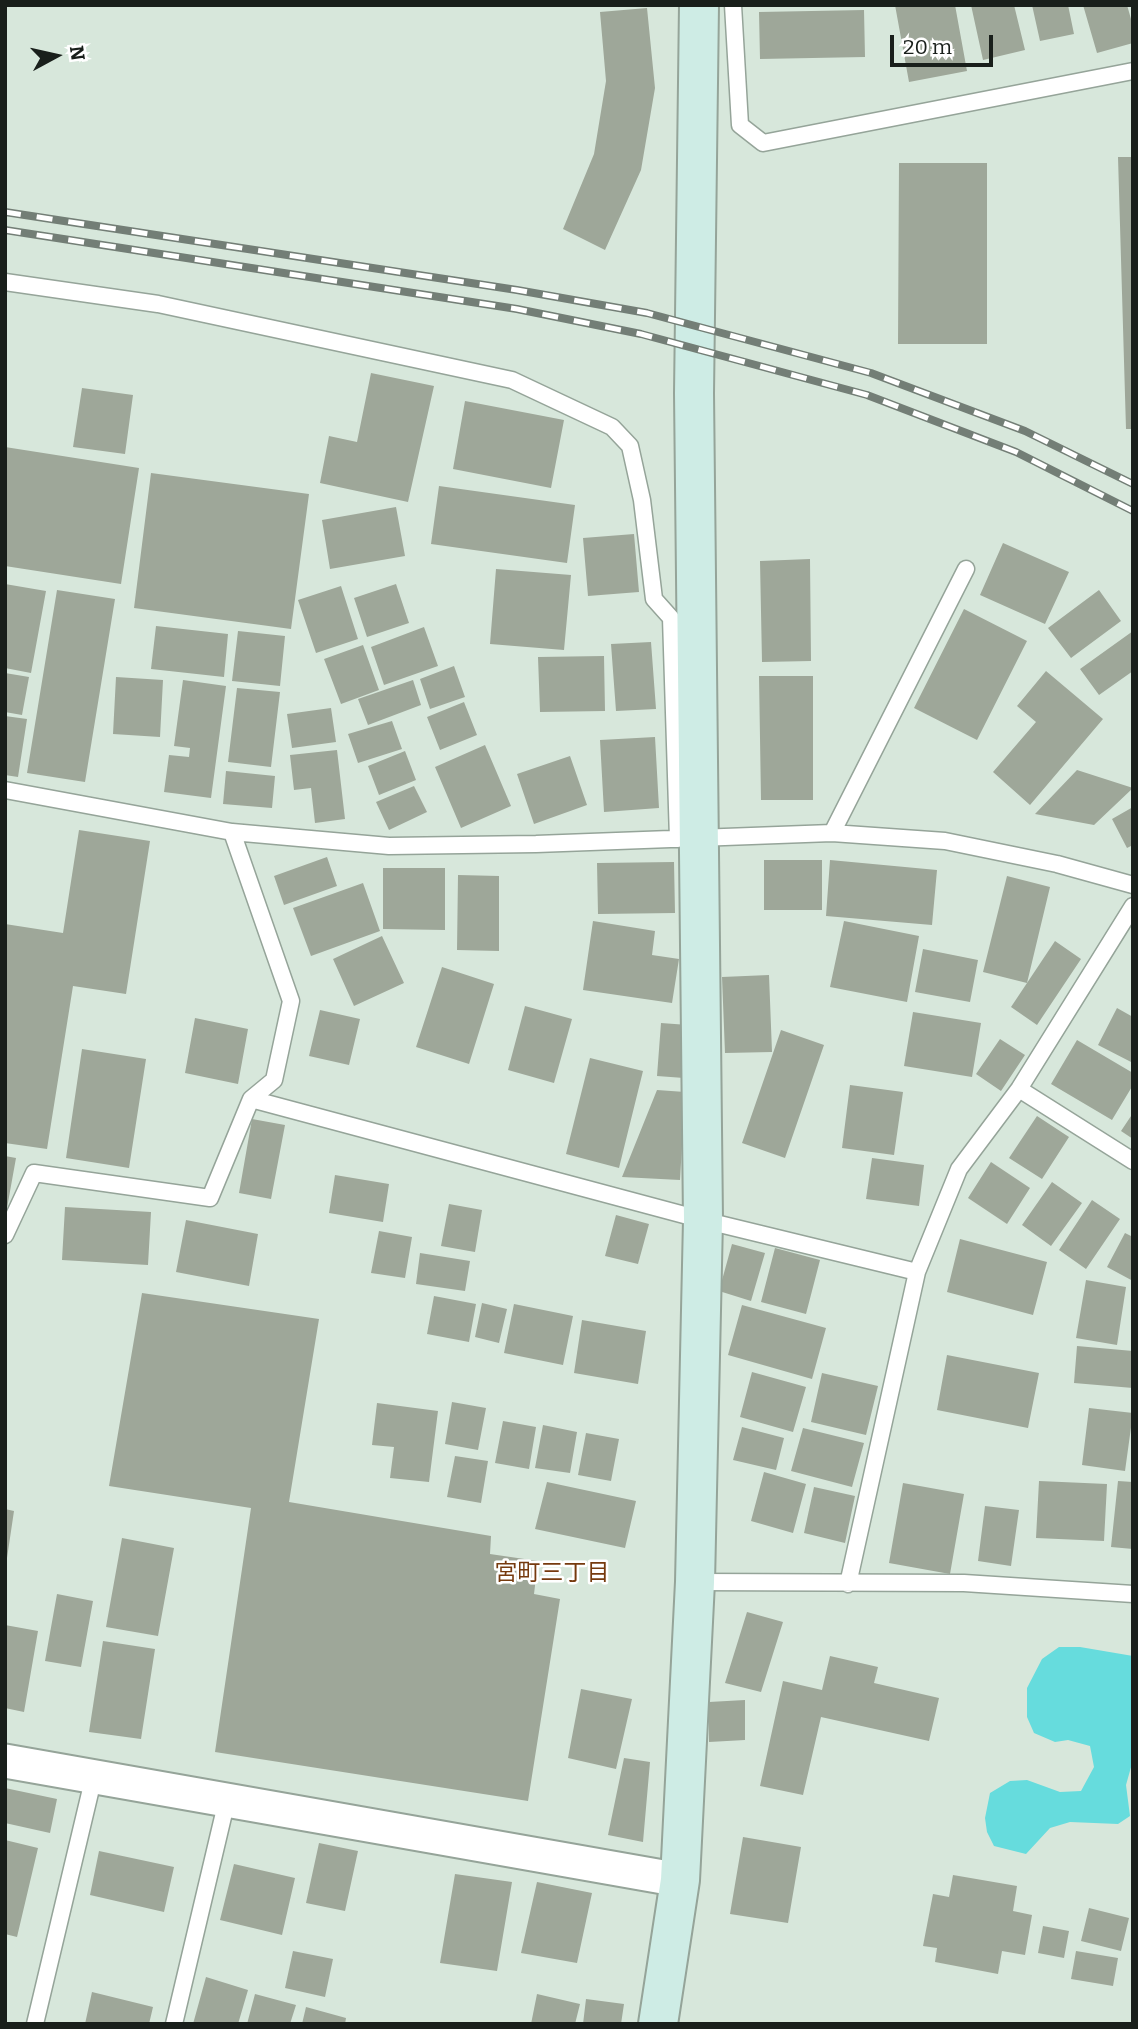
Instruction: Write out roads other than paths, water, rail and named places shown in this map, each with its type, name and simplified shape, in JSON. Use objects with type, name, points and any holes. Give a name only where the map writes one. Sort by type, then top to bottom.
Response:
[{"type":"street","points":[[659,2024],[680,1880],[695,1582],[703,1220],[688,838],[699,5]]},
{"type":"street","points":[[5,1761],[680,1880]]},
{"type":"lane","points":[[733,5],[740,125],[763,143],[1131,73]]},
{"type":"lane","points":[[5,282],[158,304],[512,380],[612,428],[630,446],[642,499],[654,599],[671,618],[688,838]]},
{"type":"lane","points":[[832,832],[966,569]]},
{"type":"lane","points":[[5,790],[232,832],[389,846],[832,832],[945,841],[1057,864],[1133,885]]},
{"type":"lane","points":[[5,1235],[34,1173],[210,1198],[251,1099],[274,1080],[291,1001],[232,832]]},
{"type":"lane","points":[[848,1584],[917,1272],[958,1169],[1019,1089],[1133,906]]},
{"type":"lane","points":[[1019,1089],[1133,1161]]},
{"type":"lane","points":[[251,1099],[703,1220],[917,1272]]},
{"type":"lane","points":[[695,1582],[964,1583],[1133,1594]]},
{"type":"lane","points":[[35,2024],[94,1776]]},
{"type":"lane","points":[[174,2024],[227,1800]]},
{"type":"water","points":[[1059,1647],[1080,1647],[1133,1656],[1133,1760],[1126,1785],[1130,1816],[1118,1824],[1070,1822],[1050,1828],[1026,1854],[994,1846],[987,1832],[985,1818],[990,1793],[1010,1781],[1027,1780],[1060,1792],[1081,1791],[1094,1767],[1090,1746],[1068,1740],[1055,1742],[1034,1733],[1027,1717],[1027,1688],[1042,1659]]},
{"type":"railway","points":[[5,212],[517,290],[647,313],[871,373],[1025,431],[1133,484]]},
{"type":"railway","points":[[5,230],[517,309],[641,334],[867,395],[1016,452],[1133,511]]},
{"type":"district","name":"宮町三丁目","points":[[552,1574]]}]
